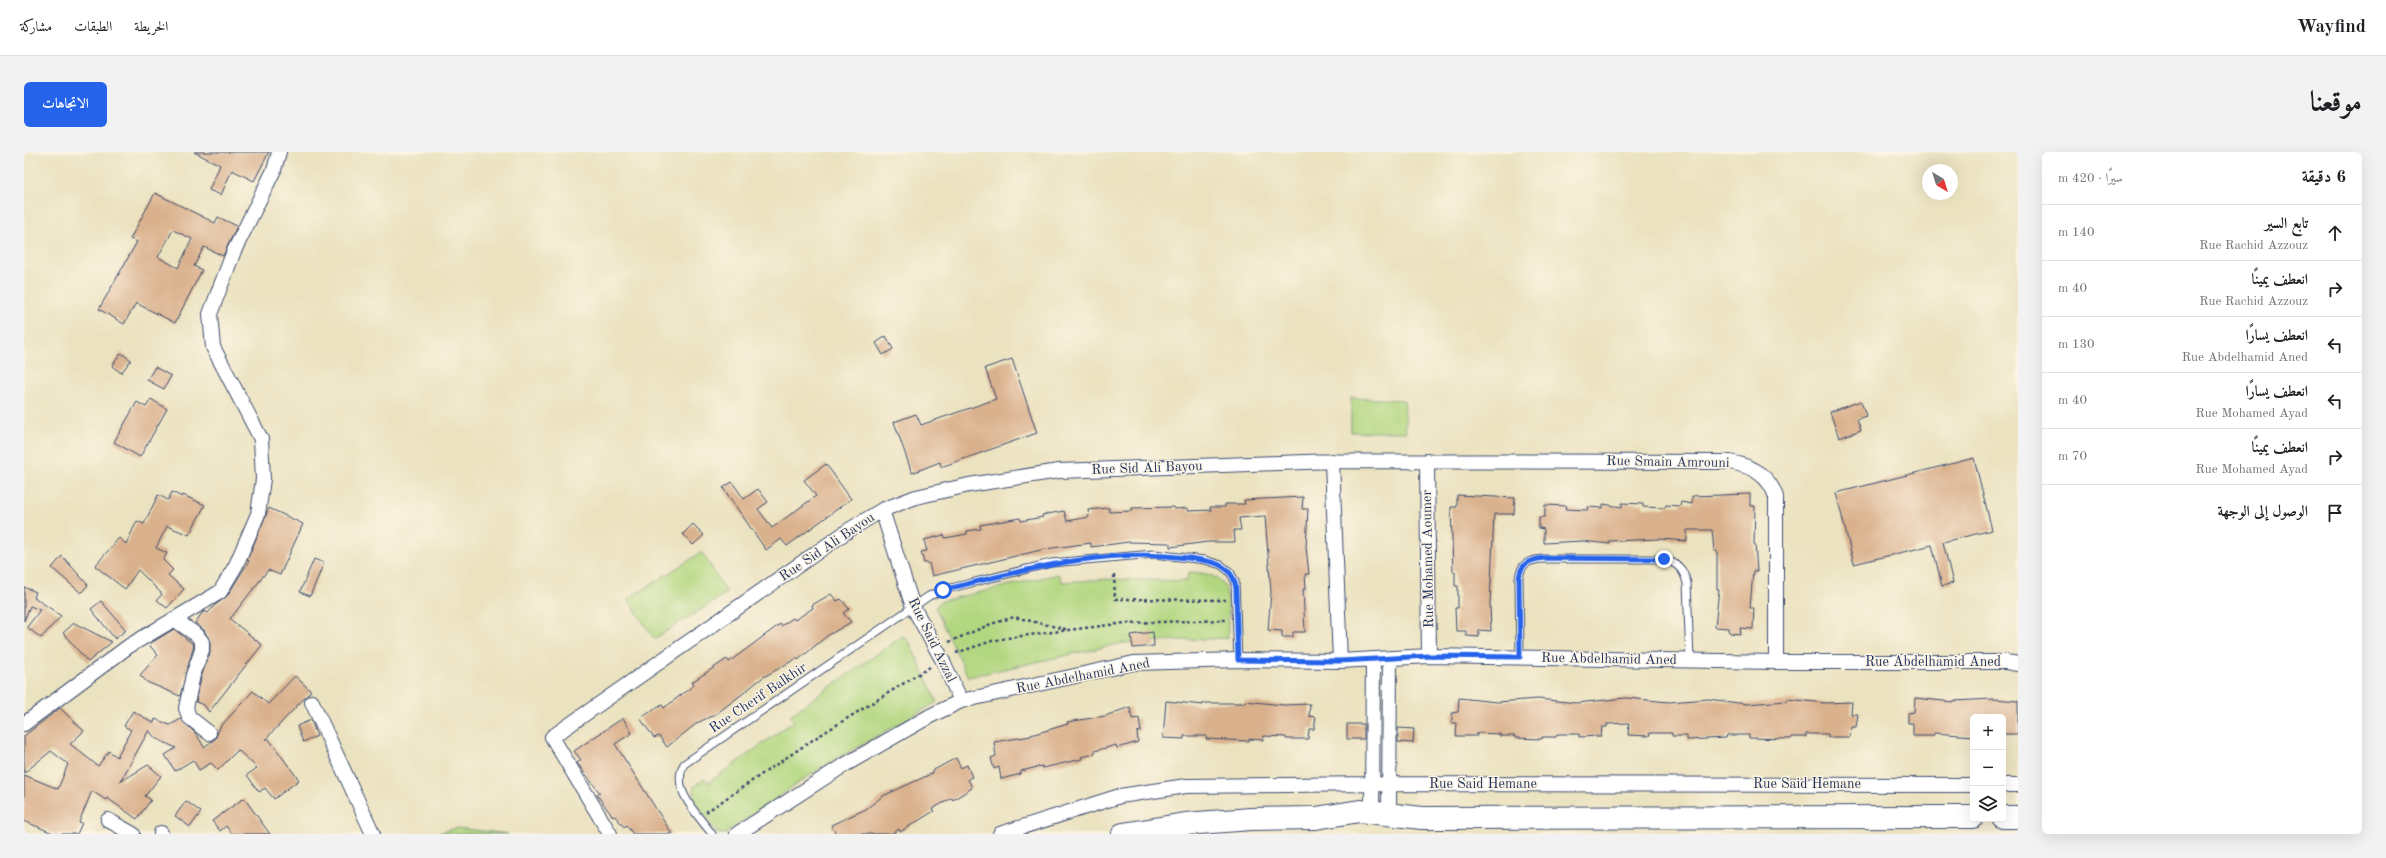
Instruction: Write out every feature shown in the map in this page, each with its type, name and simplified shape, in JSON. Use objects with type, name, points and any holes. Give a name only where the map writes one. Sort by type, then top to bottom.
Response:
[{"type":"main road","points":[[1123,834],[1218,821],[1308,819],[1323,825],[1348,812],[1391,818],[1666,819],[1970,817]]},
{"type":"main road","points":[[2006,817],[2018,817]]},
{"type":"street","points":[[24,724],[128,646],[175,620],[220,592],[236,565],[258,514],[263,478],[261,439],[213,347],[210,314],[234,251],[274,170],[279,152]]},
{"type":"street","points":[[1332,461],[1340,661]]},
{"type":"street","name":"Rue Sid Ali Bayou","points":[[610,834],[552,738],[849,530],[882,510],[916,497],[969,485],[1059,471],[1332,461],[1427,461]]},
{"type":"street","name":"Rue Mohamed Aoumer","points":[[1427,461],[1429,656]]},
{"type":"street","name":"Rue Smain Amrouni","points":[[1427,461],[1730,462],[1744,465],[1760,474],[1773,488],[1776,497],[1776,662]]},
{"type":"street","name":"Rue Said Azzal","points":[[882,510],[913,607],[942,659],[962,701]]},
{"type":"street","points":[[175,620],[197,635],[202,642],[202,650],[193,675],[186,708],[189,717],[209,733]]},
{"type":"street","name":"Rue Abdelhamid Aned","points":[[737,834],[841,767],[930,716],[962,701],[1134,663],[1238,660],[1340,661],[1429,656],[1776,662],[1998,662],[2018,664]]},
{"type":"street","points":[[1390,658],[1389,784],[1391,818]]},
{"type":"street","points":[[1373,659],[1372,784],[1391,818]]},
{"type":"street","points":[[312,702],[370,833]]},
{"type":"street","name":"Rue Said Hemane","points":[[1000,834],[1120,796],[1186,786],[1372,784],[1970,785]]},
{"type":"street","points":[[2006,785],[2018,785]]},
{"type":"street","points":[[108,820],[133,834]]},
{"type":"lane","name":"Rue Cherif Balkhir","points":[[712,834],[683,793],[679,780],[684,764],[929,596],[943,590],[1051,563],[1154,554],[1205,560],[1221,565],[1230,572],[1235,581],[1237,600],[1238,660]]},
{"type":"lane","points":[[1520,657],[1519,578],[1520,569],[1524,563],[1532,559],[1544,558],[1664,559],[1676,563],[1684,571],[1687,583],[1690,660]]},
{"type":"path","points":[[1114,575],[1115,599],[1237,600]]},
{"type":"path","points":[[949,642],[991,624],[1014,617],[1072,631]]},
{"type":"path","points":[[956,653],[992,641],[1072,631],[1162,621],[1237,620]]},
{"type":"path","points":[[699,817],[814,739],[942,659]]},
{"type":"green space","points":[[1351,398],[1404,400],[1406,432],[1351,432]]},
{"type":"green space","points":[[702,552],[727,593],[654,639],[628,599]]},
{"type":"green space","points":[[1188,572],[1215,577],[1222,583],[1228,600],[1228,638],[1123,643],[968,677],[935,607],[942,601],[1058,574],[1062,582],[1110,579],[1187,581]]},
{"type":"green space","points":[[903,636],[909,641],[937,702],[816,771],[727,832],[728,834],[718,834],[694,800],[694,786],[704,778],[708,783],[794,721],[790,715]]},
{"type":"green space","points":[[457,828],[508,834],[434,834]]},
{"type":"building","points":[[194,152],[269,152],[254,181],[232,170],[221,195],[209,190],[220,165]]},
{"type":"building","points":[[155,193],[215,223],[218,217],[237,226],[223,256],[204,247],[194,266],[202,270],[175,323],[136,303],[124,324],[99,309],[137,242],[130,239]],"holes":[[[173,230],[192,239],[178,268],[158,257]]]},
{"type":"building","points":[[886,336],[893,349],[883,355],[876,343]]},
{"type":"building","points":[[121,353],[131,360],[121,373],[112,366]]},
{"type":"building","points":[[1012,359],[1037,433],[941,467],[940,462],[912,473],[894,422],[916,414],[921,425],[996,399],[985,368]]},
{"type":"building","points":[[155,367],[171,376],[164,389],[147,380]]},
{"type":"building","points":[[151,399],[167,409],[140,457],[114,442],[137,402],[146,407]]},
{"type":"building","points":[[1861,401],[1866,416],[1857,419],[1861,430],[1839,438],[1830,412]]},
{"type":"building","points":[[1974,458],[1992,530],[1943,542],[1953,583],[1942,586],[1932,545],[1854,564],[1836,493]]},
{"type":"building","points":[[826,464],[851,499],[787,546],[781,539],[766,550],[723,488],[732,482],[744,499],[758,489],[768,502],[758,509],[772,528],[816,496],[804,480]]},
{"type":"building","points":[[172,492],[182,497],[183,495],[205,505],[189,535],[167,526],[156,548],[167,553],[163,560],[173,570],[168,575],[184,589],[167,608],[157,600],[162,594],[138,570],[125,589],[95,566],[119,538],[126,544],[137,521],[144,524],[158,495],[168,500]]},
{"type":"building","points":[[1750,494],[1750,506],[1755,506],[1754,544],[1757,571],[1753,571],[1750,608],[1754,608],[1753,629],[1740,628],[1741,634],[1730,633],[1729,628],[1715,627],[1719,589],[1717,589],[1717,551],[1714,551],[1712,530],[1687,530],[1687,541],[1660,539],[1609,541],[1610,544],[1582,541],[1544,543],[1544,529],[1539,528],[1539,517],[1545,517],[1545,505],[1566,506],[1565,509],[1588,510],[1588,507],[1603,508],[1603,504],[1622,507],[1622,503],[1643,504],[1643,507],[1665,508],[1666,505],[1680,506],[1681,502],[1692,504],[1692,496]]},
{"type":"building","points":[[1457,495],[1515,498],[1514,514],[1494,514],[1490,604],[1491,631],[1479,630],[1479,637],[1466,636],[1466,631],[1456,631],[1455,608],[1458,608],[1458,586],[1455,586],[1455,572],[1453,572],[1451,507],[1457,507]]},
{"type":"building","points":[[1303,497],[1302,509],[1308,509],[1306,547],[1309,574],[1305,574],[1306,589],[1303,589],[1305,632],[1293,632],[1293,637],[1282,637],[1282,631],[1268,630],[1271,592],[1265,516],[1239,518],[1241,530],[1234,530],[1235,542],[1208,542],[1170,547],[1170,543],[1129,542],[1091,547],[1091,543],[1045,549],[932,576],[929,563],[924,563],[921,552],[927,551],[924,540],[944,535],[945,538],[967,534],[967,531],[981,529],[980,525],[1020,518],[1021,521],[1064,511],[1067,521],[1089,517],[1088,510],[1109,508],[1109,512],[1132,511],[1132,508],[1174,507],[1174,509],[1188,508],[1188,511],[1211,510],[1210,507],[1225,507],[1225,504],[1245,504],[1244,500]]},
{"type":"building","points":[[269,508],[303,524],[280,575],[268,570],[230,619],[262,645],[209,712],[204,705],[196,702],[201,677],[210,653],[210,642],[204,630],[195,623],[202,613],[205,611],[208,613],[214,606],[227,596],[249,561],[247,560]]},
{"type":"building","points":[[693,524],[704,535],[693,545],[683,534]]},
{"type":"building","points":[[62,556],[88,585],[81,593],[52,568]]},
{"type":"building","points":[[314,559],[324,563],[310,596],[300,592]]},
{"type":"building","points":[[24,587],[36,592],[34,597],[61,616],[41,638],[27,627],[40,610],[30,606],[24,621]]},
{"type":"building","points":[[831,594],[837,601],[841,599],[849,609],[843,613],[851,622],[827,636],[798,660],[797,658],[762,678],[716,714],[697,723],[667,747],[659,736],[654,738],[640,718],[662,705],[664,708],[694,685],[692,682],[727,659],[729,662],[780,624],[781,626],[793,618],[795,620],[813,608],[812,605]]},
{"type":"building","points":[[101,601],[126,630],[115,639],[91,609]]},
{"type":"building","points":[[74,623],[112,642],[88,662],[63,633]]},
{"type":"building","points":[[174,629],[194,645],[180,696],[147,682],[140,675],[158,655],[150,646],[151,643]]},
{"type":"building","points":[[1153,632],[1154,646],[1133,648],[1131,635]]},
{"type":"building","points":[[295,676],[311,691],[265,740],[268,738],[299,780],[274,799],[265,788],[259,792],[247,775],[257,768],[238,750],[218,770],[211,763],[199,770],[193,760],[175,771],[165,755],[176,748],[155,738],[149,730],[120,782],[148,765],[161,776],[145,796],[151,800],[137,819],[107,798],[106,800],[92,791],[79,822],[82,823],[77,834],[55,834],[24,821],[24,775],[58,789],[68,764],[51,751],[24,773],[24,736],[60,708],[84,731],[70,744],[98,766],[109,751],[117,757],[131,730],[124,726],[133,711],[154,723],[155,719],[170,725],[181,719],[197,735],[204,747],[215,739],[220,727],[253,691],[268,704]]},
{"type":"building","points":[[1459,698],[1497,702],[1538,699],[1576,703],[1626,698],[1669,702],[1708,699],[1746,704],[1787,701],[1787,699],[1825,703],[1852,702],[1851,714],[1858,714],[1856,727],[1851,727],[1850,737],[1828,737],[1828,734],[1806,734],[1806,737],[1791,737],[1791,739],[1749,738],[1749,735],[1727,735],[1726,738],[1687,740],[1687,736],[1672,736],[1672,733],[1650,733],[1649,736],[1628,735],[1629,723],[1607,724],[1607,727],[1602,727],[1601,736],[1579,737],[1579,734],[1557,734],[1556,737],[1542,737],[1542,739],[1515,738],[1515,736],[1500,736],[1500,734],[1477,733],[1477,736],[1456,736],[1457,723],[1452,723],[1452,713],[1458,712]]},
{"type":"building","points":[[1915,698],[1953,702],[1994,699],[2018,701],[2018,734],[2006,734],[2006,714],[1970,714],[1970,736],[1934,733],[1933,736],[1913,736],[1913,723],[1908,723],[1908,713],[1914,712]]},
{"type":"building","points":[[1166,701],[1203,705],[1203,703],[1245,703],[1245,701],[1283,705],[1310,704],[1309,716],[1316,717],[1314,729],[1309,729],[1308,739],[1286,739],[1286,737],[1264,736],[1263,740],[1249,739],[1249,741],[1206,739],[1207,736],[1184,736],[1184,739],[1163,738]]},
{"type":"building","points":[[1130,707],[1132,719],[1139,718],[1141,731],[1137,732],[1138,742],[1117,748],[1116,745],[1095,751],[1095,754],[1081,757],[1082,759],[1043,768],[1042,766],[1021,771],[1021,774],[1001,779],[999,767],[994,769],[991,758],[996,756],[994,742],[1031,736],[1068,724],[1067,722],[1105,716]]},
{"type":"building","points":[[623,718],[632,733],[615,744],[672,834],[633,834],[626,825],[624,827],[615,816],[613,817],[597,795],[600,793],[577,763],[581,760],[574,751]]},
{"type":"building","points":[[311,720],[317,736],[303,742],[297,726]]},
{"type":"building","points":[[1347,724],[1364,724],[1364,739],[1347,739]]},
{"type":"building","points":[[1398,728],[1414,729],[1413,743],[1398,742]]},
{"type":"building","points":[[956,758],[961,768],[967,765],[972,777],[968,779],[972,788],[953,800],[952,798],[932,809],[934,811],[900,832],[899,829],[891,834],[836,834],[831,825],[866,809],[883,796],[933,773],[932,771]]},
{"type":"building","points":[[244,798],[270,834],[232,834],[226,826],[220,831],[212,821]]},
{"type":"building","points":[[186,801],[201,812],[190,827],[175,816]]},
{"type":"route","points":[[943,590],[1051,563],[1087,558],[1154,554],[1205,560],[1221,565],[1230,572],[1235,581],[1238,660],[1340,661],[1429,656],[1520,657],[1519,578],[1520,569],[1524,563],[1532,559],[1544,558],[1664,559]]}]
